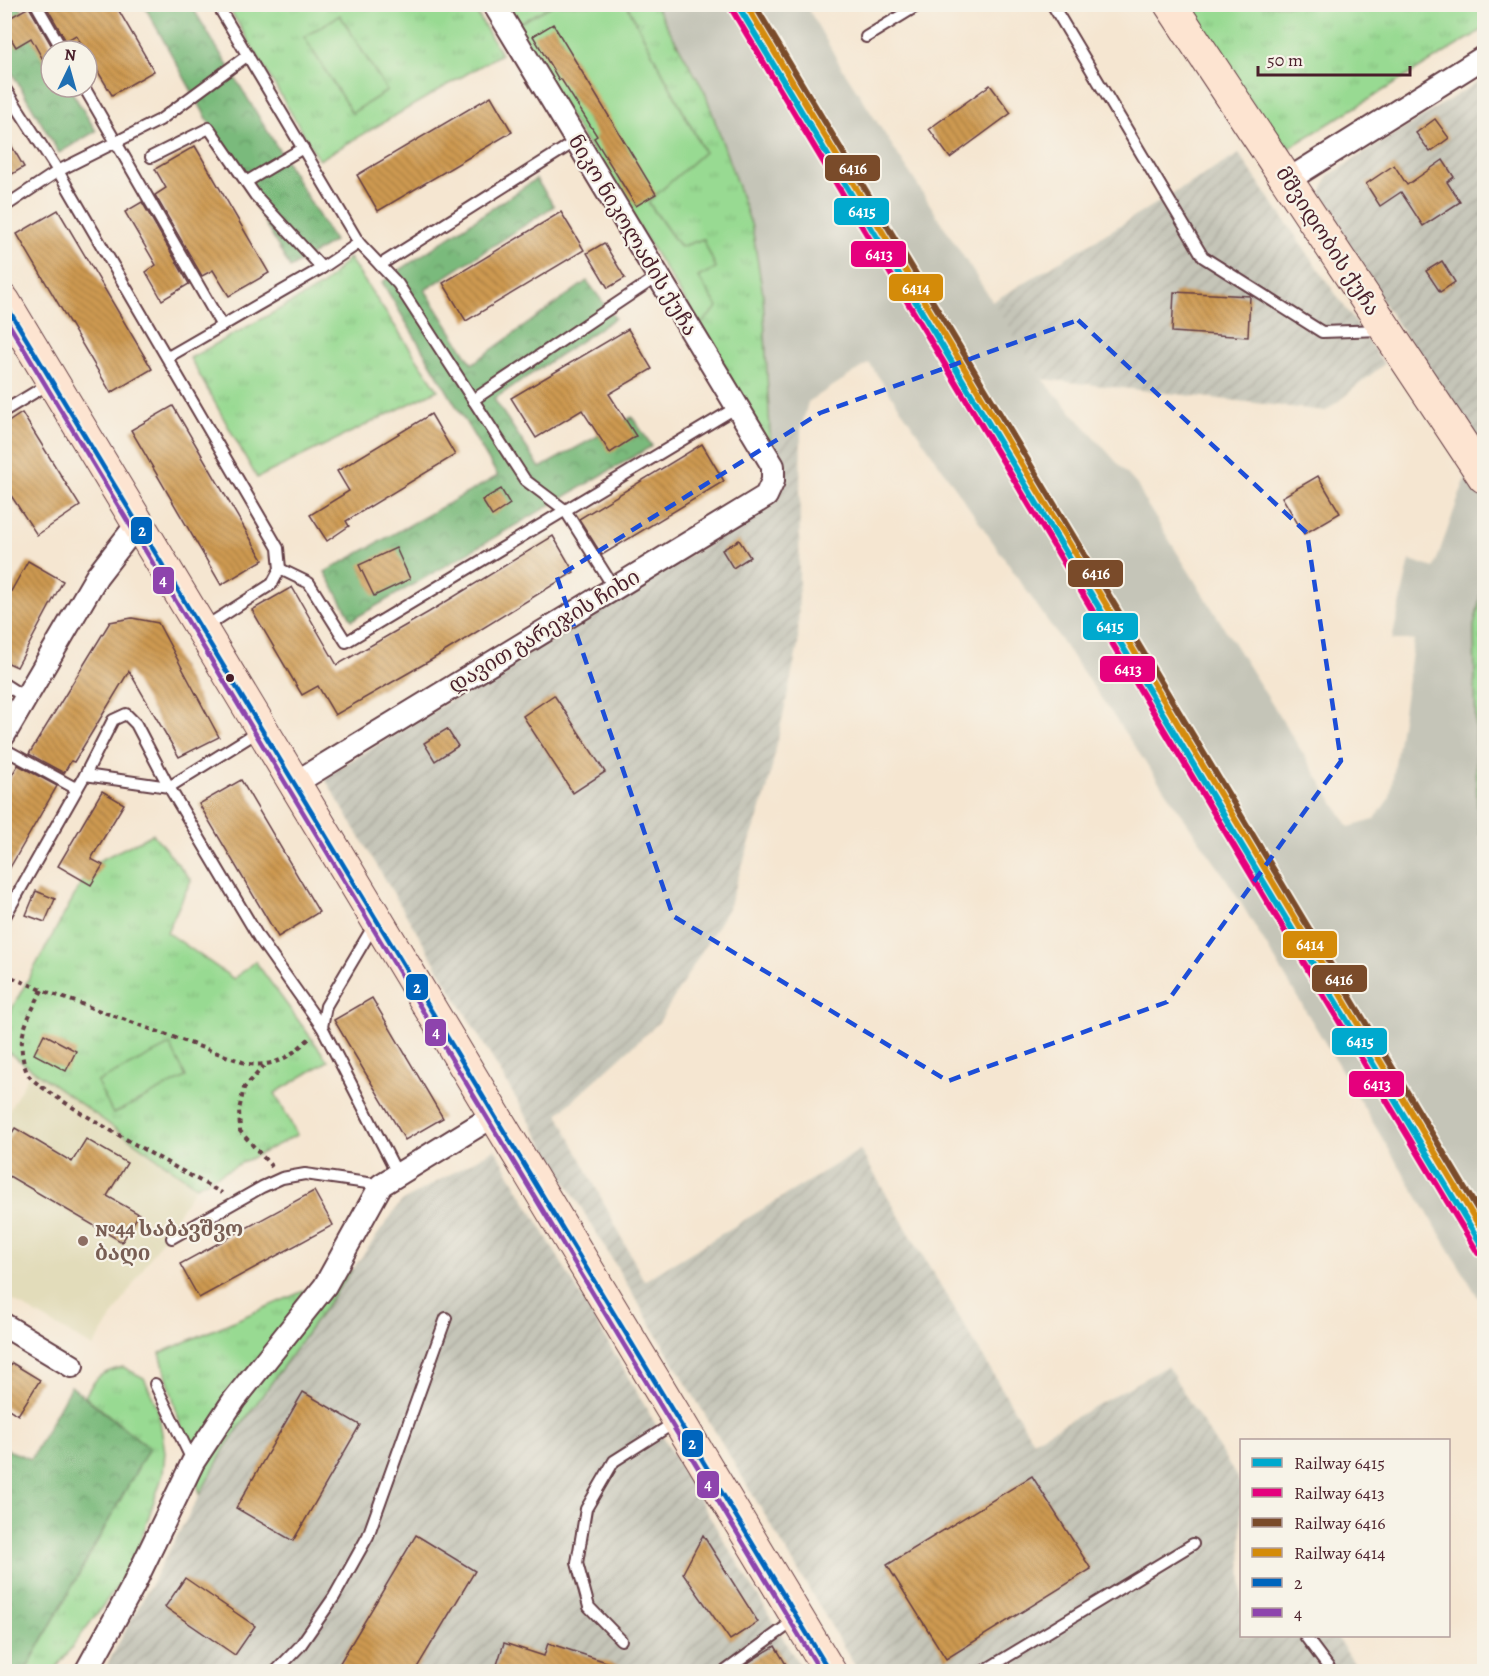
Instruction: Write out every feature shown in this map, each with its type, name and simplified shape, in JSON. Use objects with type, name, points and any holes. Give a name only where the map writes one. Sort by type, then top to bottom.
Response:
[{"type":"main road","name":"მშვიდობის ქუჩა","points":[[1170,4],[1485,477]]},
{"type":"main road","points":[[4,301],[830,1671]]},
{"type":"street","name":"ნიკო ნიკოლაძის ქუჩა","points":[[494,4],[772,466]]},
{"type":"street","points":[[1288,180],[1485,57]]},
{"type":"street","name":"დავით გარეჯის ჩიხი","points":[[295,783],[766,496],[773,482],[772,466]]},
{"type":"street","points":[[4,735],[97,576],[138,523]]},
{"type":"street","points":[[86,1671],[132,1588],[193,1462],[234,1400],[325,1286],[390,1180],[495,1115]]},
{"type":"street","points":[[4,1325],[72,1366]]},
{"type":"lane","points":[[36,4],[56,39]]},
{"type":"lane","points":[[217,4],[359,243],[398,284],[525,480],[565,510],[614,588]]},
{"type":"lane","points":[[866,37],[920,4]]},
{"type":"lane","points":[[1052,4],[1203,256],[1322,332],[1387,330]]},
{"type":"lane","points":[[4,207],[58,171],[160,120],[248,54]]},
{"type":"lane","points":[[4,87],[58,171],[278,548],[280,569],[272,584],[202,629]]},
{"type":"lane","points":[[91,99],[222,326]]},
{"type":"lane","points":[[151,157],[209,128],[255,195],[322,268]]},
{"type":"lane","points":[[380,265],[576,141]]},
{"type":"lane","points":[[246,182],[303,148]]},
{"type":"lane","points":[[168,357],[322,268],[359,243]]},
{"type":"lane","points":[[473,400],[657,276]]},
{"type":"lane","points":[[4,411],[53,382]]},
{"type":"lane","points":[[280,569],[309,583],[346,642],[737,407]]},
{"type":"lane","points":[[4,684],[26,698]]},
{"type":"lane","points":[[4,918],[85,775],[113,720],[126,714],[136,724],[169,787],[259,938],[322,1027],[390,1180],[305,1174],[282,1178],[236,1201],[172,1238]]},
{"type":"lane","points":[[85,775],[169,787],[262,729]]},
{"type":"lane","points":[[4,749],[77,789]]},
{"type":"lane","points":[[322,1027],[326,1006],[377,919]]},
{"type":"lane","points":[[275,1671],[300,1646],[334,1597],[368,1536],[446,1318]]},
{"type":"lane","points":[[155,1384],[193,1462]]},
{"type":"lane","points":[[621,1640],[589,1608],[577,1563],[586,1509],[614,1461],[679,1420]]},
{"type":"lane","points":[[982,1671],[1193,1544]]},
{"type":"lane","points":[[724,1671],[798,1618]]},
{"type":"lane","points":[[1306,1637],[1332,1671]]},
{"type":"path","points":[[4,974],[42,990],[248,1064],[265,1066]]},
{"type":"path","points":[[42,990],[22,1034],[21,1051],[28,1076],[60,1100],[236,1201]]},
{"type":"path","points":[[282,1178],[240,1131],[239,1110],[244,1088],[265,1066],[289,1057],[322,1027]]},
{"type":"highlighted area","points":[[1078,320],[1307,533],[1341,761],[1167,1002],[948,1081],[673,916],[557,577],[820,413]]},
{"type":"shaded area","points":[[655,5],[806,5],[839,63],[1042,379],[1137,485],[1146,503],[1349,827],[1374,820],[1390,797],[1414,640],[1392,640],[1410,560],[1434,568],[1484,432],[1484,580],[1474,626],[1477,799],[1484,851],[1484,1307],[1227,880],[869,363],[808,402],[801,429],[771,451],[763,294],[705,92]]},
{"type":"shaded area","points":[[1484,78],[1484,432],[1479,446],[1326,218],[1319,198],[1328,176]]},
{"type":"shaded area","points":[[1239,154],[1384,364],[1326,411],[1042,379],[992,302]]},
{"type":"shaded area","points":[[801,429],[798,645],[767,790],[728,908],[659,1022],[558,1114],[644,1281],[860,1150],[1033,1441],[1167,1366],[1240,1482],[1240,1637],[1337,1637],[1359,1671],[858,1671],[324,777],[772,505],[771,451]]},
{"type":"shaded area","name":"№44 საბავშვო ბაღი","points":[[32,1069],[196,1186],[93,1347],[5,1296],[5,1118]]},
{"type":"shaded area","points":[[495,1149],[705,1509],[803,1671],[103,1672],[227,1445],[401,1202]]},
{"type":"green space","points":[[4,5],[19,5],[40,39],[39,99],[76,99],[96,131],[59,153],[5,61]]},
{"type":"green space","points":[[144,5],[191,5],[334,241],[290,268]]},
{"type":"green space","points":[[227,5],[472,5],[501,54],[319,160]]},
{"type":"green space","points":[[500,5],[553,5],[514,26]]},
{"type":"green space","points":[[553,5],[627,5],[704,152],[648,202],[680,247],[703,239],[716,268],[698,277],[718,307],[700,325],[514,26]]},
{"type":"green space","points":[[627,5],[655,5],[705,92],[752,227],[763,294],[771,451],[700,325],[697,277],[704,239],[680,247],[648,202],[704,151]]},
{"type":"green space","points":[[1186,5],[1484,5],[1484,29],[1284,151]]},
{"type":"green space","points":[[340,15],[387,91],[352,113],[304,37]]},
{"type":"green space","points":[[536,179],[554,206],[425,290],[472,364],[587,281],[615,318],[494,399],[540,468],[632,417],[652,446],[352,620],[325,572],[498,476],[382,282]]},
{"type":"green space","points":[[349,258],[438,390],[257,478],[190,358],[322,286]]},
{"type":"green space","points":[[1484,580],[1484,832],[1480,834],[1477,799],[1474,626]]},
{"type":"green space","points":[[153,834],[191,880],[167,932],[234,979],[255,961],[328,1061],[275,1093],[297,1135],[196,1186],[5,1050],[5,1021],[92,864]]},
{"type":"green space","points":[[170,1045],[186,1077],[113,1114],[97,1082]]},
{"type":"green space","points":[[352,1270],[227,1445],[200,1494],[160,1353]]},
{"type":"green space","points":[[123,1367],[144,1378],[158,1409],[165,1452],[163,1474],[132,1567],[54,1671],[25,1672],[149,1448],[85,1396],[100,1376]]},
{"type":"green space","points":[[71,1386],[149,1448],[25,1671],[5,1671],[5,1449],[31,1459]]},
{"type":"building","points":[[45,4],[115,4],[154,71],[112,95],[99,73],[99,39],[78,39],[76,35],[65,39]]},
{"type":"building","points":[[29,7],[48,39],[39,39],[39,52],[31,38],[16,47],[4,27],[4,21]]},
{"type":"building","points":[[553,24],[656,194],[636,206],[594,138],[597,136],[561,79],[559,80],[533,36]]},
{"type":"building","points":[[990,85],[1011,113],[950,158],[929,129]]},
{"type":"building","points":[[491,96],[512,132],[378,211],[357,175]]},
{"type":"building","points":[[1435,119],[1449,138],[1430,152],[1416,133]]},
{"type":"building","points":[[4,133],[24,167],[4,179]]},
{"type":"building","points":[[195,146],[269,273],[229,296],[213,270],[202,276],[155,195],[166,188],[155,169]]},
{"type":"building","points":[[1443,160],[1454,177],[1447,182],[1460,202],[1423,226],[1401,192],[1380,206],[1366,184],[1394,165],[1407,185]]},
{"type":"building","points":[[142,202],[189,284],[162,300],[146,272],[156,265],[125,212]]},
{"type":"building","points":[[58,210],[152,369],[111,393],[17,234]]},
{"type":"building","points":[[561,212],[584,250],[466,321],[443,283]]},
{"type":"building","points":[[604,243],[625,278],[608,288],[587,253]]},
{"type":"building","points":[[1442,261],[1455,282],[1440,292],[1426,271]]},
{"type":"building","points":[[1174,292],[1250,296],[1248,337],[1172,332]]},
{"type":"building","points":[[628,329],[652,369],[609,394],[636,436],[610,453],[582,410],[536,438],[511,398]]},
{"type":"building","points":[[173,406],[263,560],[221,585],[131,430]]},
{"type":"building","points":[[22,413],[80,506],[37,535],[4,485],[4,425]]},
{"type":"building","points":[[431,414],[455,455],[346,521],[349,526],[327,541],[310,515],[349,491],[337,471]]},
{"type":"building","points":[[702,444],[724,481],[602,555],[579,519]]},
{"type":"building","points":[[1318,476],[1340,513],[1304,534],[1282,497]]},
{"type":"building","points":[[501,489],[510,504],[492,516],[482,500]]},
{"type":"building","points":[[553,536],[574,572],[431,660],[335,715],[318,686],[302,695],[252,610],[292,587],[337,665]]},
{"type":"building","points":[[739,540],[750,557],[733,568],[722,550]]},
{"type":"building","points":[[396,548],[410,579],[374,596],[359,565]]},
{"type":"building","points":[[28,561],[63,581],[17,667],[4,661],[4,604]]},
{"type":"building","points":[[132,618],[158,623],[219,737],[179,757],[129,671],[74,762],[71,761],[64,773],[29,754],[110,622]]},
{"type":"building","points":[[554,695],[605,772],[573,793],[523,716]]},
{"type":"building","points":[[447,729],[458,746],[435,761],[424,743]]},
{"type":"building","points":[[18,765],[57,786],[4,878],[4,788]]},
{"type":"building","points":[[241,780],[319,912],[278,937],[199,804]]},
{"type":"building","points":[[102,791],[124,804],[91,859],[103,865],[91,885],[58,866]]},
{"type":"building","points":[[36,891],[55,899],[45,922],[26,915]]},
{"type":"building","points":[[372,998],[443,1118],[405,1140],[334,1020]]},
{"type":"building","points":[[44,1034],[76,1051],[66,1071],[34,1054]]},
{"type":"building","points":[[15,1128],[72,1162],[86,1139],[127,1163],[107,1196],[139,1214],[122,1242],[4,1173],[4,1146]]},
{"type":"building","points":[[314,1191],[333,1225],[199,1298],[180,1264]]},
{"type":"building","points":[[12,1363],[40,1380],[18,1415],[4,1406],[4,1374]]},
{"type":"building","points":[[303,1392],[360,1425],[293,1541],[236,1508]]},
{"type":"building","points":[[1032,1476],[1091,1569],[946,1659],[887,1565]]},
{"type":"building","points":[[416,1535],[475,1571],[415,1671],[335,1671]]},
{"type":"building","points":[[703,1535],[758,1622],[730,1640],[683,1573]]},
{"type":"building","points":[[185,1578],[255,1626],[235,1655],[165,1607]]},
{"type":"building","points":[[504,1643],[544,1656],[548,1643],[625,1668],[625,1671],[495,1671]]},
{"type":"building","points":[[775,1646],[790,1671],[737,1671],[754,1659]]},
{"type":"rail line","name":"6415","points":[[737,4],[1484,1249]]},
{"type":"rail line","name":"6416","points":[[754,4],[1484,1220]]},
{"type":"rail line","name":"6413","points":[[731,8],[1478,1253]]},
{"type":"rail line","name":"6414","points":[[748,8],[1478,1224]]},
{"type":"transit line","name":"2","points":[[4,302],[830,1672]]},
{"type":"transit line","name":"4","points":[[4,316],[821,1672]]},
{"type":"place","name":"№44 საბავშვო ბაღი","points":[[83,1241]]}]
